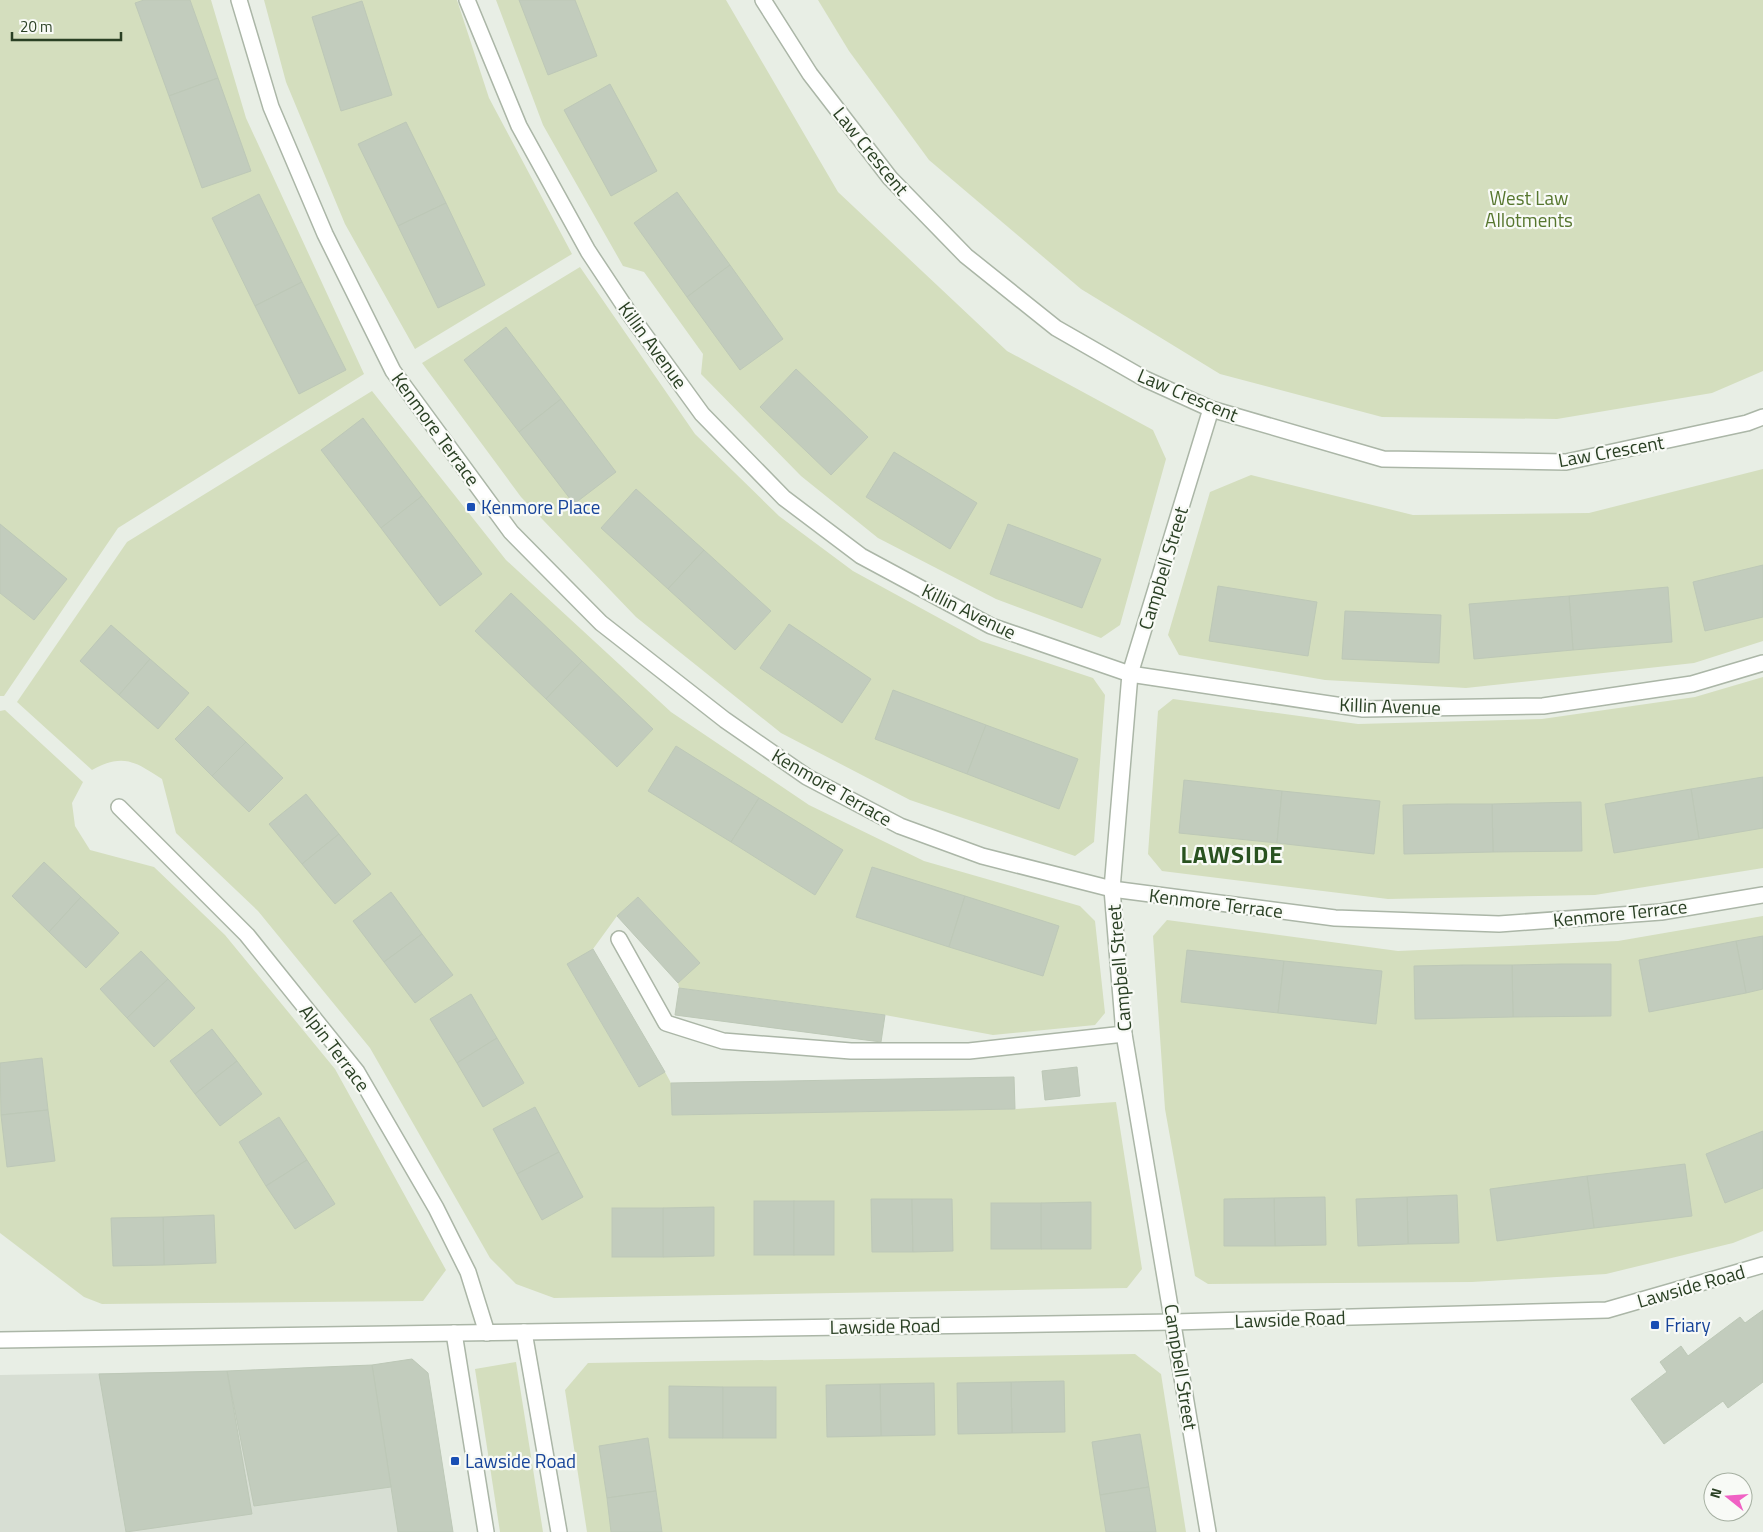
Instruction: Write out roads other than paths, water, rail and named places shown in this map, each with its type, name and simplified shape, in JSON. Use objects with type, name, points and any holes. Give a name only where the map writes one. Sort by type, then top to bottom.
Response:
[{"type":"street","name":"Kenmore Terrace","points":[[239,0],[271,107],[325,234],[392,371],[511,532],[601,623],[725,720],[807,777],[900,826],[982,856],[1112,889],[1334,918],[1499,924],[1661,912],[1763,895]]},
{"type":"street","name":"Killin Avenue","points":[[467,0],[519,126],[588,251],[631,316],[702,414],[784,498],[861,556],[991,626],[1130,674],[1363,709],[1543,706],[1692,684],[1763,663]]},
{"type":"street","name":"Law Crescent","points":[[763,0],[810,74],[890,178],[966,256],[1056,328],[1145,379],[1212,409],[1383,459],[1556,462],[1566,462],[1747,423],[1763,417]]},
{"type":"street","name":"Campbell Street","points":[[1208,1532],[1124,1034],[1112,889],[1130,674],[1212,409]]},
{"type":"street","name":"Alpin Terrace","points":[[119,807],[247,935],[356,1072],[436,1208],[468,1272],[487,1332]]},
{"type":"street","points":[[619,939],[666,1023],[723,1041],[851,1051],[969,1051],[1124,1034]]},
{"type":"street","name":"Lawside Road","points":[[0,1340],[1174,1322],[1607,1310],[1763,1265]]},
{"type":"street","points":[[524,1332],[559,1532]]},
{"type":"street","points":[[454,1333],[486,1532]]},
{"type":"place","name":"Kenmore Place","points":[[471,507]]},
{"type":"place","name":"Friary","points":[[1655,1325]]},
{"type":"place","name":"Lawside Road","points":[[455,1461]]},
{"type":"district","name":"LAWSIDE","points":[[1232,855]]},
{"type":"park label","name":"West Law Allotments","points":[[1529,209]]}]
